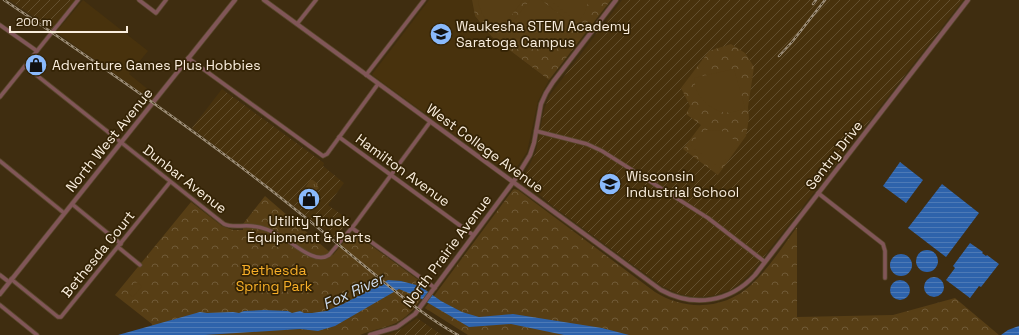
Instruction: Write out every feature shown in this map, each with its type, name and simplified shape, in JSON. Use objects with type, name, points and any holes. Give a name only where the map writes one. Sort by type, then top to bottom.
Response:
[{"type":"street","points":[[0,96],[78,0]]},
{"type":"street","points":[[139,0],[156,13],[166,0]]},
{"type":"street","name":"North West Avenue","points":[[0,294],[235,0]]},
{"type":"street","name":"West College Avenue","points":[[264,0],[430,122],[514,181],[661,290],[678,298],[700,301]]},
{"type":"street","points":[[297,24],[316,0]]},
{"type":"street","points":[[366,75],[424,0]]},
{"type":"street","name":"North Prairie Avenue","points":[[370,335],[391,329],[415,314],[514,181],[530,155],[541,104],[550,87],[616,0]]},
{"type":"street","name":"Sentry Drive","points":[[700,301],[720,298],[739,289],[752,278],[968,0]]},
{"type":"street","points":[[0,25],[37,51]]},
{"type":"street","points":[[188,58],[321,156],[324,156],[378,84]]},
{"type":"street","name":"Dunbar Avenue","points":[[25,66],[226,225],[252,226],[267,230],[280,236],[316,258],[323,258],[329,255],[352,228],[430,122]]},
{"type":"street","points":[[536,131],[587,144],[602,151],[708,218],[765,262]]},
{"type":"street","name":"Hamilton Avenue","points":[[339,137],[473,235]]},
{"type":"street","points":[[0,161],[64,213]]},
{"type":"street","name":"Bethesda Court","points":[[10,280],[58,317],[62,317],[170,182]]},
{"type":"street","points":[[818,193],[883,244],[885,251],[885,278]]},
{"type":"street","points":[[72,204],[121,244]]},
{"type":"street","points":[[352,228],[434,288]]},
{"type":"street","points":[[118,247],[140,265]]},
{"type":"street","points":[[0,275],[10,280]]},
{"type":"street","points":[[0,305],[37,335]]},
{"type":"shaded area","points":[[9,0],[75,0],[52,29]]},
{"type":"shaded area","points":[[83,0],[148,51],[129,74],[155,95],[151,100],[56,32]]},
{"type":"shaded area","points":[[429,0],[472,0],[475,16],[492,37],[549,80],[538,101],[527,152],[513,173],[510,173],[477,151],[372,75]]},
{"type":"shaded area","points":[[622,0],[963,0],[752,272],[730,290],[712,296],[696,297],[679,294],[662,286],[554,207],[522,180],[536,152],[544,110],[550,95]]},
{"type":"shaded area","points":[[222,89],[324,163],[323,166],[344,183],[328,205],[349,220],[335,238],[192,128]]},
{"type":"shaded area","points":[[417,318],[442,335],[386,335],[400,330]]},
{"type":"green space","points":[[472,0],[611,0],[549,80],[492,37],[475,16]]},
{"type":"green space","points":[[478,0],[523,0],[499,32],[491,26],[485,18],[480,9]]},
{"type":"green space","points":[[530,0],[541,0],[575,26],[559,40],[550,45],[541,47],[522,45],[502,35]]},
{"type":"green space","points":[[549,0],[589,0],[584,14],[578,22]]},
{"type":"green space","points":[[731,44],[745,53],[754,67],[748,107],[749,118],[746,136],[718,175],[683,149],[701,125],[686,114],[690,106],[681,88],[709,51]]},
{"type":"green space","points":[[734,69],[745,108],[734,112],[725,112],[711,107],[699,95],[694,78]]},
{"type":"green space","points":[[707,130],[722,131],[738,143],[719,168],[691,146],[695,139]]},
{"type":"green space","points":[[310,180],[313,180],[318,184],[317,185],[319,188],[315,191],[306,187]]},
{"type":"green space","points":[[514,189],[518,190],[655,292],[679,302],[691,305],[704,305],[729,299],[740,293],[751,285],[764,271],[776,257],[797,227],[797,317],[893,315],[955,298],[999,335],[468,335],[425,308]]},
{"type":"green space","name":"Bethesda Spring Park","points":[[265,196],[333,255],[351,234],[355,234],[427,286],[427,291],[413,309],[401,320],[392,325],[360,335],[153,335],[152,324],[115,295],[191,202],[222,226],[233,230],[243,230],[243,224]]},
{"type":"green space","points":[[137,282],[142,286],[133,297],[128,293]]},
{"type":"water","points":[[900,162],[923,180],[906,203],[883,186]]},
{"type":"water","points":[[942,184],[979,213],[946,257],[908,228]]},
{"type":"water","points":[[970,243],[999,264],[981,287],[979,286],[970,298],[946,280],[955,268],[953,266]]},
{"type":"water","points":[[927,250],[931,251],[937,257],[937,265],[931,271],[927,272],[923,271],[917,265],[916,261],[917,257],[923,251]]},
{"type":"water","points":[[901,254],[905,255],[911,261],[911,269],[905,275],[901,276],[897,275],[891,269],[890,265],[891,261],[897,255]]},
{"type":"water","points":[[930,277],[938,277],[944,283],[944,291],[938,297],[930,297],[924,291],[924,283]]},
{"type":"water","name":"Fox River","points":[[388,280],[401,281],[420,286],[441,301],[462,312],[479,317],[513,314],[602,328],[629,335],[564,335],[511,324],[469,327],[418,297],[399,289],[335,326],[318,331],[300,329],[205,335],[118,335],[200,312],[239,313],[244,311],[264,310],[288,311],[292,313],[300,311],[304,313],[312,313],[326,311],[343,304]]},
{"type":"water","points":[[896,280],[904,280],[910,286],[910,294],[904,300],[896,300],[890,294],[890,286]]},
{"type":"water","points":[[1019,326],[1019,335],[1001,335],[1008,330]]},
{"type":"railway","points":[[4,0],[203,138],[235,162],[393,290],[435,321],[458,335]]},
{"type":"railway","points":[[813,4],[816,0]]},
{"type":"railway","points":[[779,56],[825,0]]},
{"type":"place","name":"Waukesha STEM Academy Saratoga Campus","points":[[441,34]]},
{"type":"place","name":"Adventure Games Plus Hobbies","points":[[36,65]]},
{"type":"place","name":"Wisconsin Industrial School","points":[[610,184]]},
{"type":"place","name":"Utility Truck Equipment & Parts","points":[[309,199]]}]
